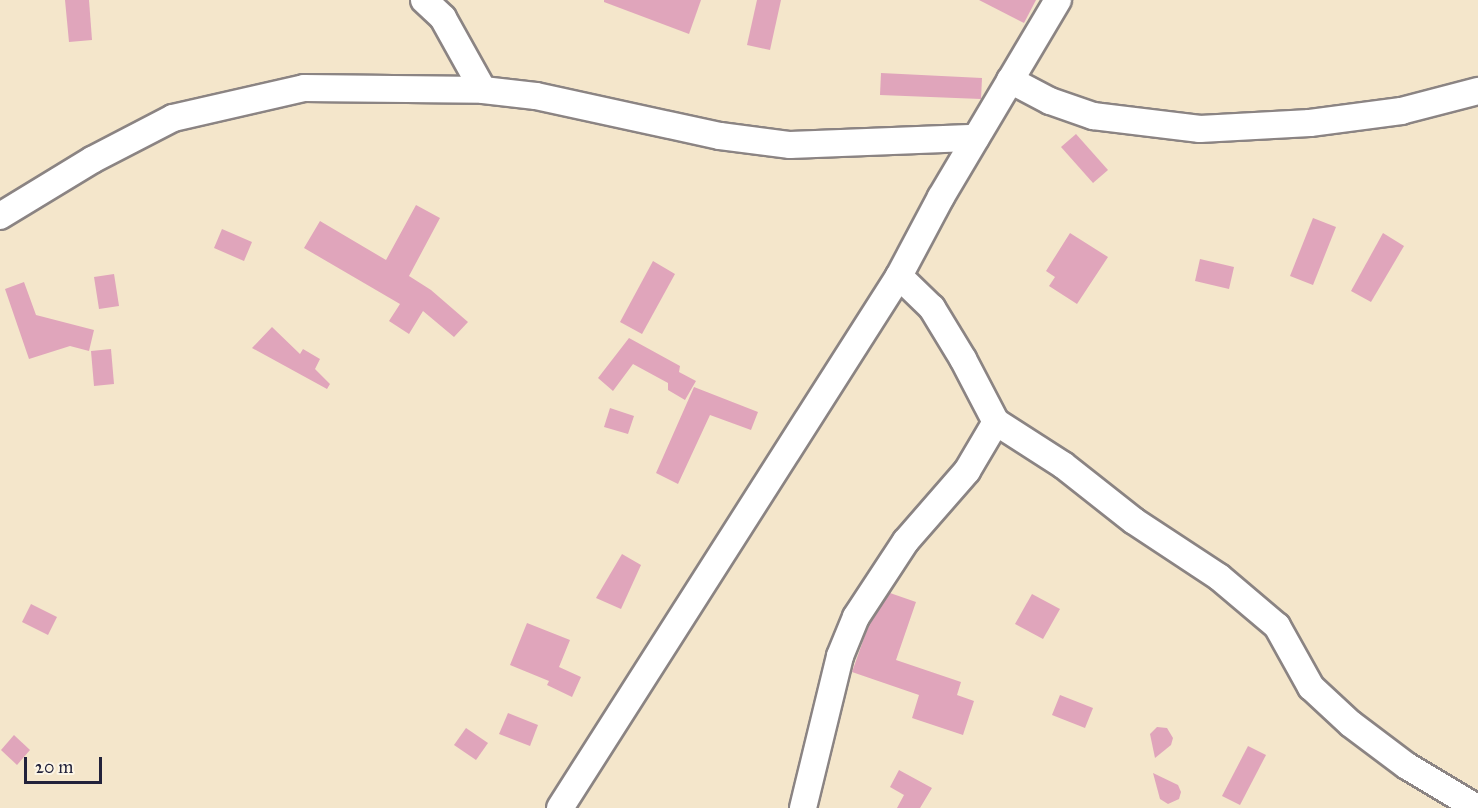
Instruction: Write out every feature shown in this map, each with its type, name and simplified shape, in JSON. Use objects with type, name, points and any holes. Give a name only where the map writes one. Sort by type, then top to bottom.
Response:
[{"type":"street","points":[[424,0],[442,18],[483,90]]},
{"type":"street","points":[[560,808],[899,276],[976,138],[1058,0]]},
{"type":"street","points":[[1010,80],[1050,101],[1093,116],[1200,129],[1310,123],[1401,111],[1478,91]]},
{"type":"street","points":[[0,216],[92,160],[172,118],[304,88],[483,90],[536,96],[720,136],[790,145],[976,138]]},
{"type":"street","points":[[899,276],[932,308],[963,359],[996,422],[1063,465],[1134,521],[1219,578],[1277,626],[1311,687],[1351,724],[1407,766],[1477,808]]},
{"type":"street","points":[[803,808],[840,656],[856,617],[906,541],[967,471],[996,422]]},
{"type":"building","points":[[65,0],[89,0],[92,40],[69,42]]},
{"type":"building","points":[[604,0],[701,0],[689,34],[604,2]]},
{"type":"building","points":[[757,0],[781,0],[770,50],[747,45]]},
{"type":"building","points":[[979,0],[1036,0],[1024,23]]},
{"type":"building","points":[[881,73],[982,78],[981,99],[880,95]]},
{"type":"building","points":[[1076,134],[1108,170],[1093,183],[1061,147]]},
{"type":"building","points":[[416,205],[440,218],[409,276],[431,290],[468,322],[454,337],[423,311],[409,334],[389,321],[400,304],[304,248],[320,221],[386,260]]},
{"type":"building","points":[[1313,218],[1336,227],[1313,285],[1290,276]]},
{"type":"building","points":[[222,229],[252,242],[244,261],[214,248]]},
{"type":"building","points":[[1070,233],[1108,257],[1077,304],[1049,286],[1055,277],[1046,271]]},
{"type":"building","points":[[1383,233],[1404,246],[1371,302],[1351,291]]},
{"type":"building","points":[[1200,259],[1234,267],[1229,289],[1195,281]]},
{"type":"building","points":[[653,261],[675,274],[642,334],[620,322]]},
{"type":"building","points":[[114,274],[119,306],[99,309],[94,277]]},
{"type":"building","points":[[24,282],[36,315],[94,330],[89,351],[70,346],[29,359],[5,289]]},
{"type":"building","points":[[272,327],[300,354],[303,349],[320,359],[315,369],[330,384],[327,389],[252,348]]},
{"type":"building","points":[[629,338],[680,366],[679,372],[696,381],[685,400],[668,390],[668,383],[633,364],[613,391],[598,378]]},
{"type":"building","points":[[111,349],[114,384],[94,386],[91,351]]},
{"type":"building","points":[[694,387],[758,412],[751,430],[710,415],[678,484],[656,473]]},
{"type":"building","points":[[610,408],[634,416],[628,434],[604,427]]},
{"type":"building","points":[[622,554],[641,565],[621,609],[596,598]]},
{"type":"building","points":[[890,593],[916,602],[896,660],[961,682],[957,695],[974,701],[963,735],[912,718],[919,695],[852,672],[869,624]]},
{"type":"building","points":[[1032,594],[1060,609],[1043,639],[1015,624]]},
{"type":"building","points":[[31,604],[57,617],[48,635],[22,622]]},
{"type":"building","points":[[527,623],[570,640],[559,667],[581,677],[572,697],[547,685],[549,681],[510,665]]},
{"type":"building","points":[[1060,695],[1093,708],[1085,728],[1052,715]]},
{"type":"building","points":[[508,713],[538,725],[530,746],[499,734]]},
{"type":"building","points":[[1157,727],[1167,728],[1173,738],[1171,745],[1155,758],[1150,734]]},
{"type":"building","points":[[466,728],[488,743],[476,760],[454,745]]},
{"type":"building","points":[[14,735],[30,750],[17,765],[1,750]]},
{"type":"building","points":[[1248,746],[1266,755],[1240,805],[1222,796]]},
{"type":"building","points":[[899,770],[932,788],[920,808],[897,808],[904,795],[890,787]]},
{"type":"building","points":[[1153,773],[1178,785],[1181,792],[1179,799],[1168,804],[1160,799]]}]
